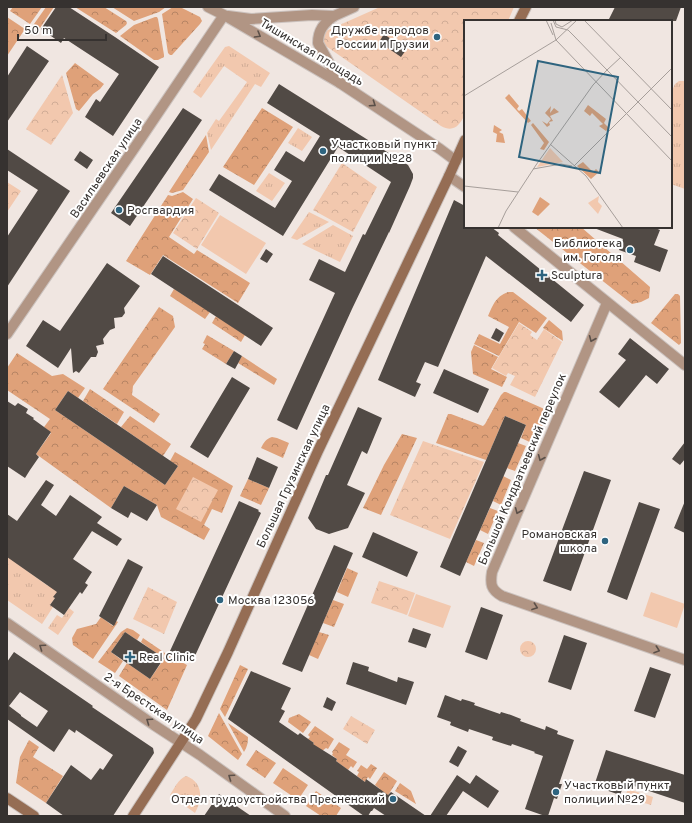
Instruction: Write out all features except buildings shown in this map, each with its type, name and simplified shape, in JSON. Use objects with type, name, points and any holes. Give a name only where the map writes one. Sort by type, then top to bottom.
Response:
[{"type":"main road","points":[[520,20],[526,7]]},
{"type":"main road","name":"Большая Грузинская улица","points":[[133,816],[196,719],[228,652],[318,451],[464,142]]},
{"type":"main road","points":[[7,798],[34,816]]},
{"type":"street","points":[[208,7],[224,15]]},
{"type":"street","name":"Тишинская площадь","points":[[224,15],[251,19],[312,15],[334,16],[354,7]]},
{"type":"street","name":"Тишинская площадь","points":[[224,15],[340,83],[456,161]]},
{"type":"street","name":"Васильевская улица","points":[[7,334],[135,148],[224,15]]},
{"type":"street","points":[[334,16],[323,26],[318,37],[318,43],[340,83]]},
{"type":"street","points":[[449,176],[464,186]]},
{"type":"street","points":[[515,228],[685,365]]},
{"type":"street","name":"Большой Кондратьевский переулок","points":[[607,303],[492,572],[491,582],[494,590],[502,596],[685,660]]},
{"type":"street","name":"2-я Брестская улица","points":[[7,623],[285,816]]},
{"type":"green space","points":[[13,7],[42,7],[30,24],[10,11]]},
{"type":"green space","points":[[46,7],[54,7],[40,28],[34,24]]},
{"type":"green space","points":[[75,7],[104,7],[127,23],[116,33]]},
{"type":"green space","points":[[112,7],[166,7],[159,12],[134,21]]},
{"type":"green space","points":[[173,7],[180,7],[200,17],[202,21],[172,55],[170,55],[168,53],[162,14]]},
{"type":"green space","points":[[380,7],[514,7],[508,20],[464,20],[464,116],[456,127],[450,129],[441,126],[323,44],[322,40],[326,31]]},
{"type":"green space","points":[[7,17],[25,29],[7,56]]},
{"type":"green space","points":[[155,17],[158,19],[164,55],[164,57],[158,60],[154,60],[120,36],[134,25]]},
{"type":"green space","points":[[229,46],[270,73],[261,87],[255,84],[211,150],[207,133],[216,119],[219,121],[247,82],[224,66],[201,98],[193,92],[225,47]]},
{"type":"green space","points":[[75,63],[104,84],[93,94],[79,111],[76,109],[66,73]]},
{"type":"green space","points":[[62,75],[73,113],[51,145],[26,129]]},
{"type":"green space","points":[[679,81],[685,81],[685,189],[672,184],[672,91],[675,84]]},
{"type":"green space","points":[[262,108],[293,127],[254,185],[223,167]]},
{"type":"green space","points":[[298,128],[312,137],[302,151],[288,143]]},
{"type":"green space","points":[[206,135],[209,152],[183,190],[172,193],[169,192]]},
{"type":"green space","points":[[342,163],[377,187],[353,232],[313,210]]},
{"type":"green space","points":[[269,173],[285,183],[272,201],[256,191]]},
{"type":"green space","points":[[7,182],[21,191],[7,212]]},
{"type":"green space","points":[[183,192],[193,199],[169,237],[194,254],[197,250],[250,283],[238,303],[163,255],[150,275],[126,261],[168,195],[172,196]]},
{"type":"green space","points":[[196,198],[219,213],[197,249],[173,233]]},
{"type":"green space","points":[[309,212],[329,222],[297,240],[291,238]]},
{"type":"green space","points":[[220,215],[266,243],[246,274],[201,245]]},
{"type":"green space","points":[[333,225],[353,236],[340,262],[302,244]]},
{"type":"green space","points":[[535,228],[582,228],[650,287],[649,298],[632,304]]},
{"type":"green space","points":[[174,289],[210,312],[205,319],[170,296]]},
{"type":"green space","points":[[508,292],[513,292],[547,318],[536,333],[519,322],[499,356],[474,344],[479,334],[500,344],[509,327],[488,316],[497,299]]},
{"type":"green space","points":[[675,294],[680,296],[681,343],[679,345],[651,323]]},
{"type":"green space","points":[[159,307],[173,316],[175,327],[133,386],[132,395],[160,414],[154,423],[103,389]]},
{"type":"green space","points":[[216,316],[245,335],[241,342],[212,323]]},
{"type":"green space","points":[[549,320],[562,331],[563,341],[543,328]]},
{"type":"green space","points":[[519,323],[532,332],[530,335],[537,340],[544,329],[562,342],[535,397],[510,385],[515,376],[508,373],[506,376],[492,368]]},
{"type":"green space","points":[[207,335],[234,351],[226,364],[202,349]]},
{"type":"green space","points":[[474,345],[498,357],[491,369],[507,377],[502,387],[473,374],[471,352]]},
{"type":"green space","points":[[17,353],[52,376],[63,374],[85,388],[78,398],[68,391],[55,410],[165,485],[178,466],[170,461],[175,452],[233,486],[222,513],[212,509],[204,525],[210,529],[204,540],[161,517],[157,505],[124,486],[111,508],[36,454],[51,433],[44,427],[50,419],[7,390],[7,368]]},
{"type":"green space","points":[[242,356],[277,379],[274,385],[238,363]]},
{"type":"green space","points":[[90,389],[124,412],[117,424],[83,401]]},
{"type":"green space","points":[[504,392],[549,411],[534,444],[521,438],[526,425],[505,416],[486,460],[436,443],[448,414],[483,426]]},
{"type":"green space","points":[[130,416],[171,444],[163,456],[121,427]]},
{"type":"green space","points":[[402,434],[417,438],[381,515],[363,508],[384,465]]},
{"type":"green space","points":[[272,437],[289,443],[283,458],[261,448],[265,441]]},
{"type":"green space","points":[[423,441],[484,462],[450,539],[390,515]]},
{"type":"green space","points":[[518,443],[526,446],[515,471],[507,468]]},
{"type":"green space","points":[[503,476],[511,480],[501,505],[493,501]]},
{"type":"green space","points":[[193,477],[218,490],[201,522],[176,509]]},
{"type":"green space","points":[[248,479],[269,488],[261,505],[240,496]]},
{"type":"green space","points":[[490,508],[498,511],[488,534],[480,530]]},
{"type":"green space","points":[[476,540],[484,543],[474,566],[466,562]]},
{"type":"green space","points":[[7,547],[11,559],[48,586],[54,580],[62,585],[50,605],[53,607],[42,624],[7,600]]},
{"type":"green space","points":[[347,568],[358,573],[348,597],[337,592]]},
{"type":"green space","points":[[379,581],[415,593],[407,615],[371,603]]},
{"type":"green space","points":[[148,587],[177,602],[164,634],[133,619]]},
{"type":"green space","points":[[651,592],[685,604],[677,628],[643,616]]},
{"type":"green space","points":[[416,594],[451,606],[443,628],[408,616]]},
{"type":"green space","points":[[333,600],[344,604],[334,627],[323,623]]},
{"type":"green space","points":[[69,608],[74,612],[58,635],[48,628],[57,615],[62,618]]},
{"type":"green space","points":[[101,617],[113,626],[116,621],[118,622],[93,659],[73,645],[72,638],[77,629],[96,624]]},
{"type":"green space","points":[[127,628],[140,635],[137,640],[125,632],[111,652],[123,661],[115,673],[98,662],[121,632]]},
{"type":"green space","points":[[319,632],[329,635],[318,659],[309,655]]},
{"type":"green space","points":[[143,638],[165,653],[187,665],[167,710],[119,676],[127,663],[150,679],[164,659],[141,642]]},
{"type":"green space","points":[[528,641],[534,643],[536,649],[534,655],[528,657],[522,655],[520,649],[522,643]]},
{"type":"green space","points":[[240,665],[248,669],[225,717],[220,709]]},
{"type":"green space","points":[[219,713],[242,754],[238,760],[208,736]]},
{"type":"green space","points":[[299,714],[311,722],[303,733],[288,722],[289,718]]},
{"type":"green space","points":[[351,716],[375,730],[367,744],[343,729]]},
{"type":"green space","points":[[228,723],[248,737],[244,752]]},
{"type":"green space","points":[[315,726],[334,739],[328,749],[326,748],[322,751],[312,745],[314,743],[308,739],[310,737],[308,735]]},
{"type":"green space","points":[[29,740],[39,747],[33,757],[63,776],[46,803],[16,783],[20,757]]},
{"type":"green space","points":[[339,742],[350,749],[346,755],[357,762],[353,768],[351,766],[348,770],[336,761],[337,759],[332,755],[332,752]]},
{"type":"green space","points":[[256,750],[276,763],[265,778],[246,765]]},
{"type":"green space","points":[[371,764],[377,768],[370,779],[368,777],[365,782],[357,776],[359,772],[357,771],[361,765],[367,769]]},
{"type":"green space","points":[[283,768],[308,785],[298,800],[273,783]]},
{"type":"green space","points":[[384,772],[397,781],[387,797],[378,791],[380,789],[375,785]]},
{"type":"green space","points":[[186,776],[196,782],[200,792],[198,808],[195,813],[170,795],[178,782]]},
{"type":"green space","points":[[400,783],[411,791],[416,804],[395,791]]},
{"type":"green space","points":[[630,783],[635,785],[634,791],[653,797],[651,805],[625,797]]},
{"type":"green space","points":[[316,791],[341,808],[336,816],[321,816],[306,806]]},
{"type":"place","name":"Дружбе народов России и Грузии","points":[[437,37]]},
{"type":"place","name":"Участковый пункт полиции №28","points":[[323,151]]},
{"type":"place","name":"Росгвардия","points":[[119,210]]},
{"type":"place","name":"Библиотека им. Гоголя","points":[[630,250]]},
{"type":"place","name":"Sculptura","points":[[542,275]]},
{"type":"place","name":"Романовская школа","points":[[605,541]]},
{"type":"place","name":"Москва 123056","points":[[220,600]]},
{"type":"place","name":"Real Clinic","points":[[130,657]]},
{"type":"place","name":"Участковый пункт полиции №29","points":[[556,792]]},
{"type":"place","name":"Отдел трудоустройства Пресненский","points":[[393,799]]}]
